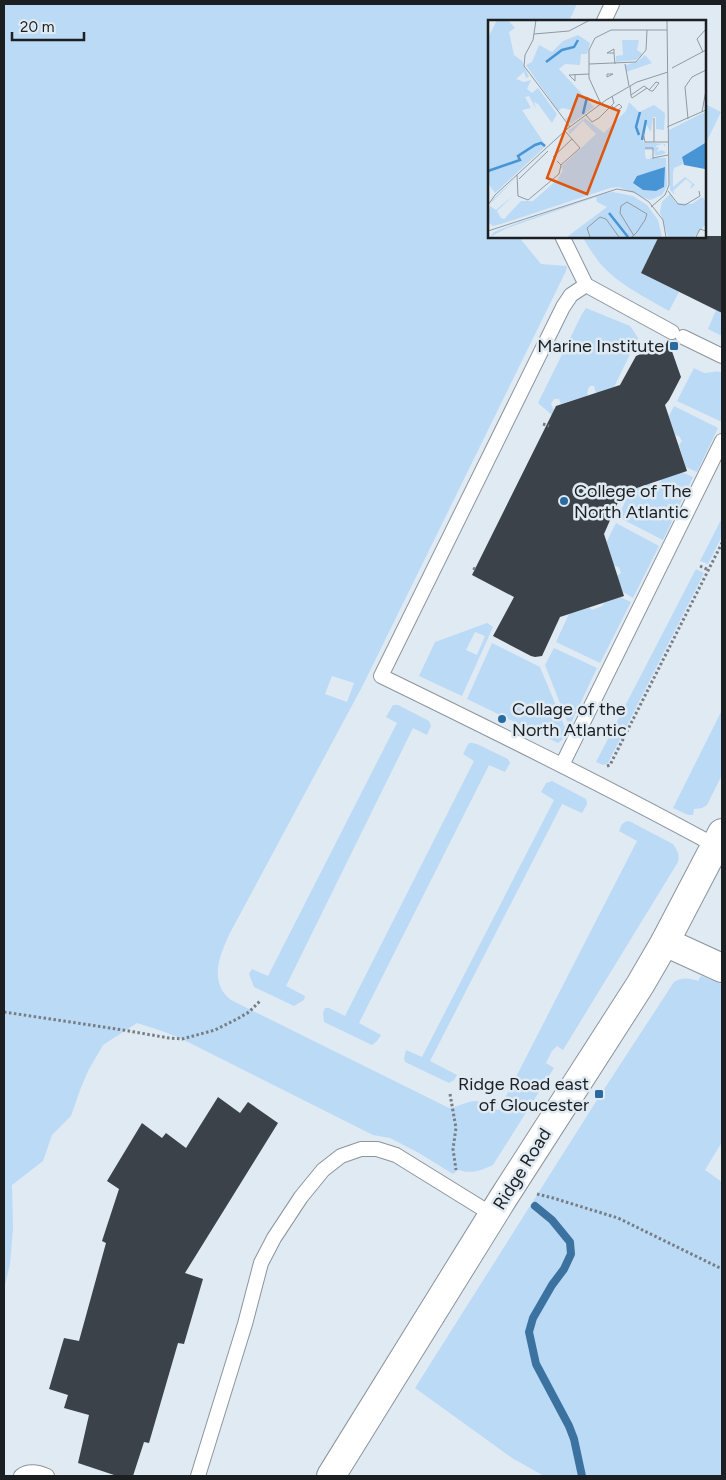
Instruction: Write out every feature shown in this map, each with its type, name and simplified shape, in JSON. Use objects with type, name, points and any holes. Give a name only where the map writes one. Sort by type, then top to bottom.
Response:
[{"type":"street","name":"Ridge Road","points":[[331,1476],[493,1215],[640,985],[719,840]]},
{"type":"street","points":[[665,942],[722,968]]},
{"type":"lane","points":[[604,20],[612,4]]},
{"type":"lane","points":[[563,238],[586,285],[677,335],[722,356]]},
{"type":"lane","points":[[586,285],[571,295],[563,307],[381,676],[635,802],[719,840]]},
{"type":"lane","points":[[562,765],[722,441]]},
{"type":"lane","points":[[198,1476],[245,1324],[261,1263],[274,1238],[301,1197],[323,1170],[340,1156],[362,1149],[377,1149],[396,1155],[493,1215]]},
{"type":"lane","points":[[21,1476],[29,1472],[39,1472],[47,1476]]},
{"type":"path","points":[[543,424],[549,426]]},
{"type":"path","points":[[603,768],[610,765],[722,543]]},
{"type":"path","points":[[700,566],[709,570]]},
{"type":"path","points":[[473,568],[477,570]]},
{"type":"path","points":[[4,1012],[182,1039],[215,1030],[230,1023],[249,1012],[260,1001]]},
{"type":"path","points":[[450,1094],[456,1128],[453,1149],[456,1173]]},
{"type":"path","points":[[510,1188],[553,1198],[618,1218],[722,1269]]},
{"type":"shaded area","points":[[4,4],[577,4],[569,20],[488,20],[488,238],[520,238],[541,264],[567,266],[566,271],[363,685],[230,933],[218,968],[220,985],[224,993],[231,1000],[449,1108],[476,1101],[499,1110],[637,841],[619,831],[622,824],[627,821],[631,822],[673,844],[677,850],[678,862],[563,1050],[557,1046],[552,1051],[546,1063],[554,1068],[493,1165],[476,1171],[458,1170],[453,1174],[390,1138],[373,1135],[182,1039],[137,1023],[103,1045],[88,1071],[71,1116],[52,1135],[43,1161],[12,1185],[13,1228],[10,1264],[4,1289]],"holes":[[[332,676],[354,683],[347,702],[325,694]]]},
{"type":"shaded area","points":[[706,104],[721,112],[706,143]]},
{"type":"shaded area","points":[[583,238],[658,238],[641,273],[679,292],[669,311],[614,277],[599,262]]},
{"type":"shaded area","points":[[586,308],[630,326],[638,338],[614,387],[596,393],[594,386],[590,386],[587,396],[561,404],[559,399],[554,399],[551,404],[554,410],[552,415],[538,403]]},
{"type":"shaded area","points":[[716,310],[722,313],[722,336],[708,329]]},
{"type":"shaded area","points":[[694,368],[705,373],[722,373],[722,422],[677,401]]},
{"type":"shaded area","points":[[674,406],[718,428],[697,472],[686,467],[679,445],[682,441],[679,436],[675,435],[669,416]]},
{"type":"shaded area","points":[[682,472],[693,477],[663,540],[618,517],[631,489],[649,483],[652,486],[659,484],[662,479]]},
{"type":"shaded area","points":[[722,518],[722,536],[708,564],[700,561]]},
{"type":"shaded area","points":[[616,523],[659,546],[633,598],[623,592],[617,576],[621,573],[619,567],[614,566],[606,543]]},
{"type":"shaded area","points":[[696,569],[704,573],[608,763],[603,765],[596,762]]},
{"type":"shaded area","points":[[620,597],[631,602],[600,663],[556,642],[569,614],[589,607],[592,610],[602,606],[605,602]]},
{"type":"shaded area","points":[[487,623],[493,627],[462,696],[419,676],[435,642]],"holes":[[[475,632],[485,636],[477,655],[466,650]]]},
{"type":"shaded area","points":[[492,643],[540,667],[567,732],[558,743],[467,699]]},
{"type":"shaded area","points":[[554,648],[597,668],[571,723],[567,721],[545,665]]},
{"type":"shaded area","points":[[393,705],[398,705],[429,721],[431,726],[427,735],[413,728],[286,986],[305,996],[304,1000],[294,1006],[254,987],[249,974],[252,969],[268,976],[397,723],[386,717]]},
{"type":"shaded area","points":[[722,710],[722,775],[707,805],[694,809],[693,815],[688,815],[673,808]]},
{"type":"shaded area","points":[[469,743],[477,744],[508,759],[510,763],[505,772],[489,765],[359,1023],[381,1035],[372,1045],[324,1022],[323,1013],[325,1008],[329,1008],[345,1016],[474,761],[463,754]]},
{"type":"shaded area","points":[[552,781],[586,799],[587,804],[582,813],[562,804],[430,1061],[457,1075],[449,1083],[405,1062],[406,1050],[422,1057],[554,800],[541,792],[546,783]]},
{"type":"shaded area","points":[[701,976],[722,984],[722,1142],[705,1170],[722,1182],[722,1476],[544,1476],[512,1458],[415,1388],[674,982],[680,979],[698,981]]},
{"type":"building","points":[[722,236],[722,313],[641,273],[658,238]]},
{"type":"building","name":"College of The North Atlantic","points":[[668,340],[681,377],[665,405],[687,471],[622,493],[604,534],[624,596],[560,617],[542,656],[531,656],[493,636],[514,597],[472,575],[556,406],[620,385],[636,356],[650,350],[660,355]]},
{"type":"building","points":[[218,1097],[240,1113],[248,1102],[278,1123],[185,1273],[203,1279],[184,1344],[178,1343],[149,1443],[144,1442],[133,1476],[117,1476],[78,1463],[89,1415],[64,1408],[68,1395],[49,1389],[64,1338],[79,1341],[106,1243],[102,1241],[119,1189],[107,1181],[142,1123],[162,1138],[166,1133],[186,1148]]},
{"type":"waterway","points":[[535,1206],[552,1220],[570,1242],[571,1254],[564,1269],[552,1285],[533,1318],[529,1332],[536,1364],[574,1439],[582,1476]]},
{"type":"place","name":"Marine Institute","points":[[674,346]]},
{"type":"place","name":"College of The North Atlantic","points":[[564,501]]},
{"type":"place","name":"Collage of the North Atlantic","points":[[502,719]]},
{"type":"place","name":"Ridge Road east of Gloucester","points":[[599,1094]]}]
